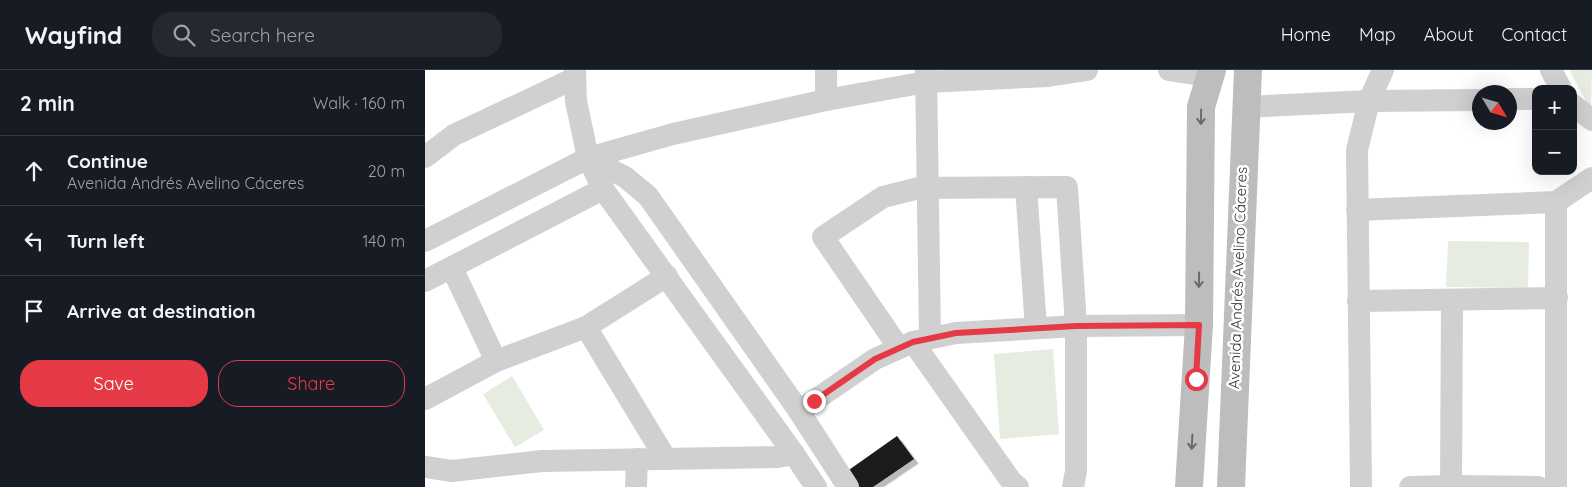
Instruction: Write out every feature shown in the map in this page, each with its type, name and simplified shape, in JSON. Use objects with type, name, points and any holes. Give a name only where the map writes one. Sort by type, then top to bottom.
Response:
[{"type":"street","points":[[826,70],[826,100]]},
{"type":"street","points":[[425,241],[588,158],[673,134],[926,76],[1047,76],[1087,70]]},
{"type":"street","points":[[1169,70],[1211,73],[1201,107],[1199,325],[1189,487]]},
{"type":"street","name":"Avenida Andrés Avelino Cáceres","points":[[1231,487],[1248,70]]},
{"type":"street","points":[[1361,487],[1357,150],[1369,101],[1383,70]]},
{"type":"street","points":[[1551,70],[1559,85]]},
{"type":"street","points":[[425,156],[454,135],[575,74],[576,101],[588,158],[603,189],[795,454],[816,487]]},
{"type":"street","points":[[914,342],[929,188],[926,76]]},
{"type":"street","points":[[1517,99],[1532,99]]},
{"type":"street","points":[[1246,107],[1369,101],[1472,100]]},
{"type":"street","points":[[1577,108],[1592,120]]},
{"type":"street","points":[[588,158],[625,177],[648,196],[799,411],[848,487]]},
{"type":"street","points":[[1357,210],[1556,202],[1592,178]]},
{"type":"street","points":[[1026,187],[1036,328]]},
{"type":"street","points":[[1018,487],[1011,481],[914,342],[823,237],[883,197],[919,188],[1067,187],[1076,326],[1076,471],[1073,487]]},
{"type":"street","points":[[425,281],[603,189]]},
{"type":"street","points":[[1556,202],[1556,487]]},
{"type":"street","points":[[452,268],[496,360]]},
{"type":"street","points":[[425,399],[496,360],[586,327],[667,276]]},
{"type":"street","points":[[1359,301],[1557,298]]},
{"type":"street","points":[[1451,486],[1452,300]]},
{"type":"street","points":[[799,411],[875,359],[914,342],[956,333],[1036,328],[1199,325]]},
{"type":"street","points":[[586,327],[666,459]]},
{"type":"street","points":[[425,467],[452,479],[542,461],[778,457],[795,454]]},
{"type":"street","points":[[636,487],[637,460]]},
{"type":"street","points":[[1410,487],[1538,487]]},
{"type":"shaded area","points":[[1592,70],[1591,111],[1570,71]]},
{"type":"shaded area","points":[[1448,241],[1529,242],[1528,288],[1446,287]]},
{"type":"shaded area","points":[[1053,349],[1059,434],[1000,439],[994,354]]},
{"type":"shaded area","points":[[512,376],[544,430],[515,447],[483,394]]},
{"type":"building","points":[[897,436],[914,459],[873,487],[856,487],[846,472]]},
{"type":"route","points":[[814,401],[875,359],[913,342],[956,333],[1076,326],[1199,325],[1196,379]]}]
